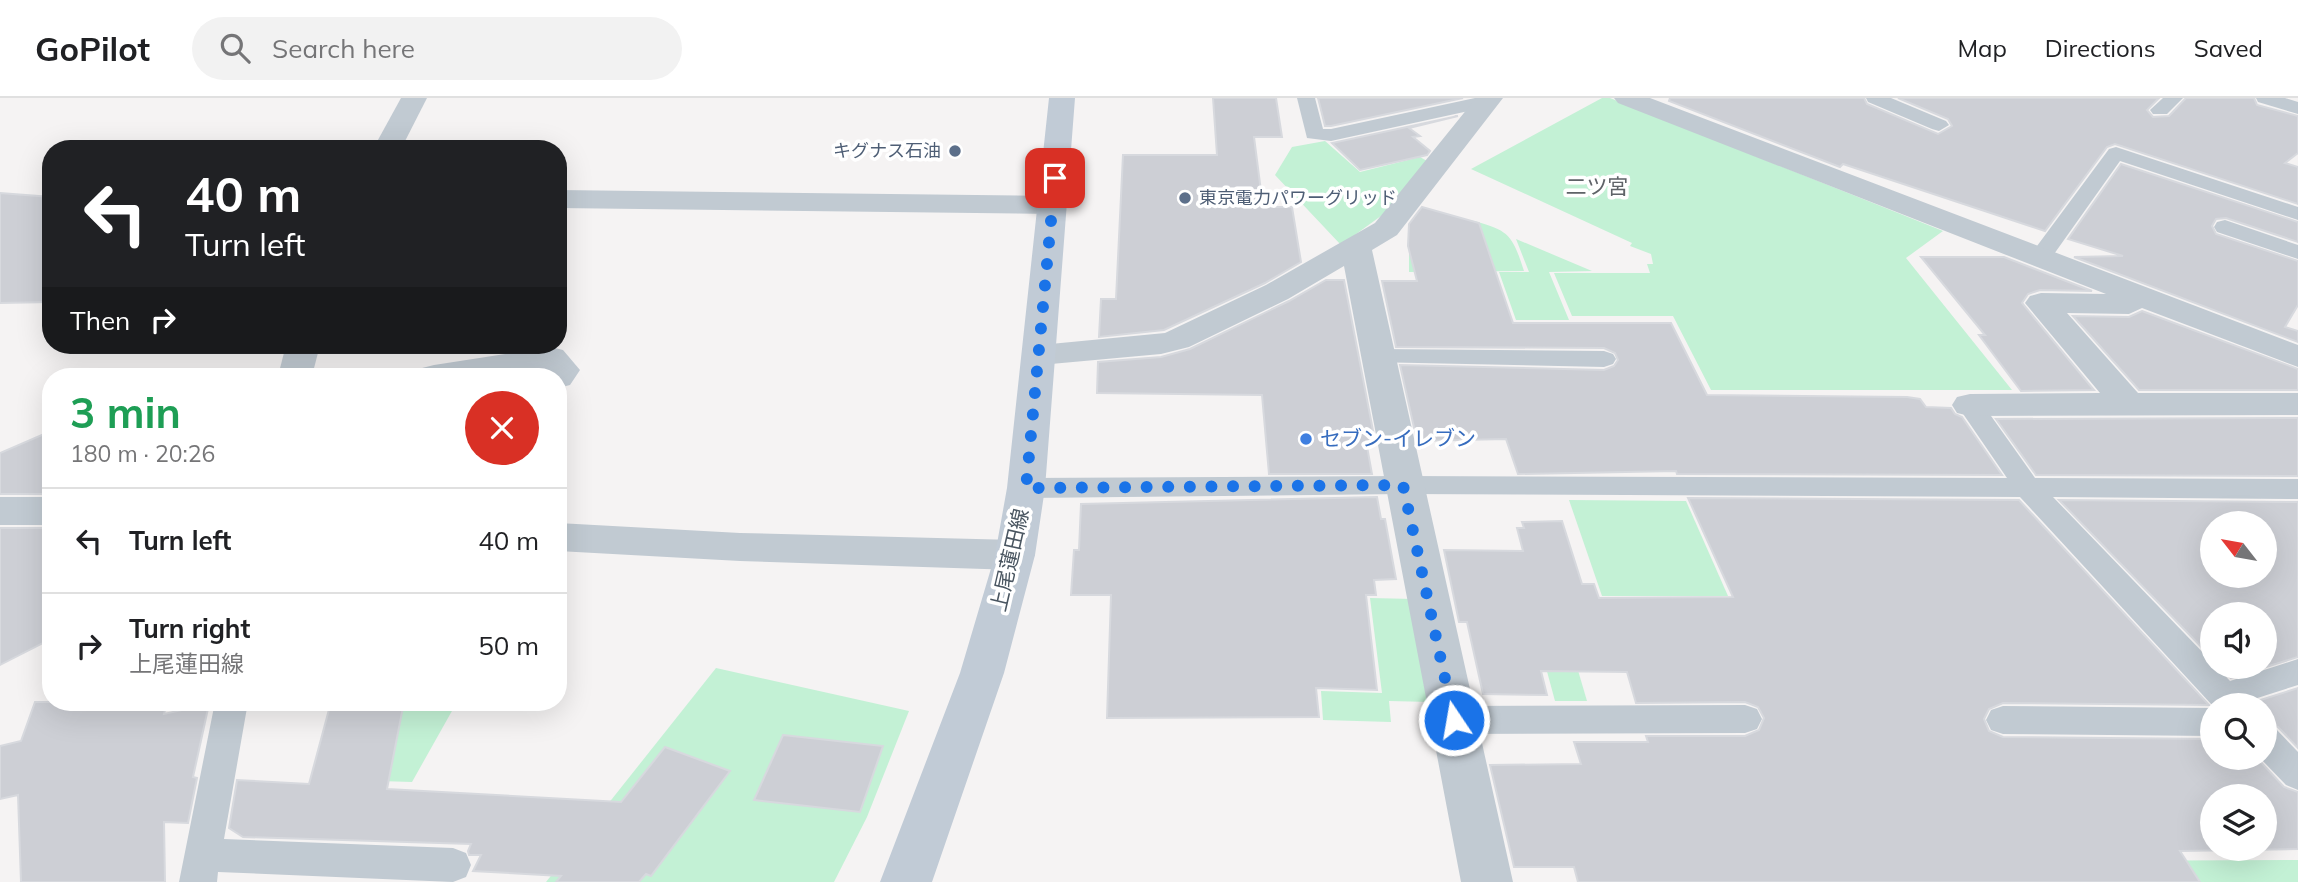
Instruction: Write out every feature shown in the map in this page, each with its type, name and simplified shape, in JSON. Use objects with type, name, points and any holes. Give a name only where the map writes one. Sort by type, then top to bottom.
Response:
[{"type":"main road","name":"上尾蓮田線","points":[[906,882],[982,673],[1015,555],[1026,488],[1040,355],[1062,98]]},
{"type":"street","points":[[392,140],[414,98]]},
{"type":"street","points":[[1627,98],[2298,357]]},
{"type":"street","points":[[1040,355],[1161,344],[1177,340],[1277,292],[1356,248],[1386,229],[1489,100]]},
{"type":"street","points":[[567,199],[1053,205]]},
{"type":"street","points":[[1356,248],[1487,882]]},
{"type":"street","points":[[2128,404],[2041,303],[2157,304]]},
{"type":"street","points":[[483,368],[551,357],[561,368]]},
{"type":"street","points":[[1970,405],[2298,404]]},
{"type":"street","points":[[0,511],[42,511]]},
{"type":"street","points":[[567,537],[740,547],[1015,555]]},
{"type":"lane","points":[[1307,98],[1314,134],[1331,135],[1489,100]]},
{"type":"lane","points":[[1875,98],[1939,125]]},
{"type":"lane","points":[[2265,98],[2298,108]]},
{"type":"lane","points":[[2039,259],[2116,153],[2298,214]]},
{"type":"lane","points":[[2225,227],[2298,252]]},
{"type":"lane","points":[[1379,358],[1604,359]]},
{"type":"lane","points":[[1970,405],[2026,487],[2210,693]]},
{"type":"lane","points":[[1026,488],[1403,485],[2298,488]]},
{"type":"lane","points":[[2254,693],[2298,672]]},
{"type":"lane","points":[[2003,720],[2200,709]]},
{"type":"lane","points":[[229,711],[201,868],[453,865]]},
{"type":"lane","points":[[1454,720],[1745,719]]},
{"type":"lane","points":[[2277,753],[2298,775]]},
{"type":"green space","points":[[1602,98],[1610,98],[1943,231],[1906,258],[2012,390],[1711,390],[1673,316],[1572,316],[1554,273],[1650,273],[1647,264],[1653,264],[1651,254],[1471,169]]},
{"type":"green space","points":[[1325,141],[1360,172],[1420,157],[1427,161],[1385,213],[1341,245],[1275,175],[1292,147]]},
{"type":"green space","points":[[1470,220],[1493,227],[1507,235],[1516,249],[1524,271],[1409,272],[1409,251],[1427,253]]},
{"type":"green space","points":[[1516,239],[1592,271],[1549,272],[1569,320],[1516,320],[1499,272],[1529,272]]},
{"type":"green space","points":[[1569,500],[1686,501],[1728,596],[1602,596]]},
{"type":"green space","points":[[1370,598],[1414,599],[1431,702],[1389,701],[1391,722],[1323,720],[1321,691],[1382,693]]},
{"type":"green space","points":[[1532,616],[1562,616],[1587,701],[1555,701]]},
{"type":"green space","points":[[716,668],[909,711],[867,817],[834,882],[546,882]]},
{"type":"green space","points":[[332,711],[452,711],[412,782],[314,779]]},
{"type":"green space","points":[[2298,860],[2298,882],[2080,882],[2068,861],[2277,861]]},
{"type":"building","points":[[1213,98],[1276,98],[1282,137],[1254,137],[1263,207],[1292,207],[1301,262],[1265,283],[1164,330],[1099,337],[1101,299],[1116,299],[1123,155],[1217,155]]},
{"type":"building","points":[[1318,98],[1463,98],[1325,126]]},
{"type":"building","points":[[1670,98],[1864,98],[1867,104],[1938,134],[1952,126],[1948,119],[1898,98],[2159,98],[2147,110],[2153,117],[2169,116],[2186,98],[2254,98],[2257,105],[2298,116],[2298,153],[2285,163],[2298,167],[2298,204],[2115,144],[2107,147],[2045,231],[1843,164],[1840,167],[1669,101]]},
{"type":"building","points":[[1458,116],[1409,128],[1420,136],[1413,137],[1430,151],[1427,155],[1360,170],[1332,143]]},
{"type":"building","points":[[2121,164],[2298,222],[2298,242],[2226,218],[2216,219],[2212,226],[2216,234],[2298,261],[2298,305],[2285,327],[2298,331],[2298,342],[2074,257],[2123,256],[2068,239]]},
{"type":"building","points":[[0,193],[42,196],[42,302],[0,303]]},
{"type":"building","points":[[1422,207],[1479,223],[1513,323],[1671,323],[1707,395],[1907,397],[1920,399],[1926,407],[1951,408],[1955,414],[1962,417],[2002,475],[1677,474],[1676,471],[1518,474],[1506,439],[1417,441],[1400,365],[1604,370],[1614,366],[1618,360],[1615,353],[1604,348],[1396,347],[1382,281],[1417,281],[1408,246],[1409,224]]},
{"type":"building","points":[[1921,257],[2004,257],[2092,291],[2040,290],[2028,294],[2022,303],[2094,390],[2021,391],[1979,335],[1985,335]]},
{"type":"building","points":[[1326,280],[1344,280],[1375,441],[1366,441],[1372,474],[1269,474],[1262,395],[1097,393],[1098,362],[1161,357],[1190,349]]},
{"type":"building","points":[[2142,311],[2298,369],[2298,390],[2139,390],[2073,316],[2129,317]]},
{"type":"building","points":[[2298,418],[2298,476],[2036,475],[1996,419]]},
{"type":"building","points":[[42,435],[42,494],[0,494],[0,453]]},
{"type":"building","points":[[1377,497],[1381,519],[1385,519],[1396,579],[1374,580],[1376,595],[1366,595],[1377,690],[1316,688],[1319,717],[1107,718],[1111,595],[1071,595],[1074,550],[1079,550],[1081,504]]},
{"type":"building","points":[[1688,498],[2019,500],[2200,695],[2200,705],[2003,703],[1989,709],[1984,719],[1989,731],[2003,737],[2200,739],[2200,770],[2268,770],[2284,787],[2298,792],[2298,849],[2277,849],[2277,784],[2200,784],[2200,851],[2180,851],[2200,882],[1578,882],[1574,867],[1514,867],[1490,765],[1581,764],[1574,742],[1648,742],[1646,736],[1745,736],[1759,730],[1764,718],[1758,707],[1745,702],[1636,703],[1627,672],[1541,671],[1547,695],[1483,694],[1467,622],[1459,622],[1444,550],[1523,551],[1517,528],[1524,528],[1522,522],[1562,521],[1582,584],[1594,584],[1599,598],[1733,597]]},
{"type":"building","points":[[2059,500],[2298,502],[2298,657],[2277,664],[2277,602],[2200,602],[2200,646]]},
{"type":"building","points":[[0,528],[42,528],[42,644],[0,665]]},
{"type":"building","points":[[2298,688],[2298,748],[2277,727],[2277,695]]},
{"type":"building","points":[[35,702],[42,702],[42,711],[165,711],[164,714],[207,711],[193,777],[197,778],[188,823],[164,822],[165,882],[21,882],[18,795],[0,799],[0,746],[21,741]]},
{"type":"building","points":[[329,711],[402,711],[387,789],[621,802],[665,747],[730,771],[651,876],[646,874],[639,882],[556,882],[561,876],[473,871],[481,855],[469,855],[471,844],[243,837],[229,828],[237,780],[309,784]]},
{"type":"building","points":[[783,735],[883,746],[860,812],[754,800]]},
{"type":"place","name":"キグナス石油","points":[[955,151]]},
{"type":"place","name":"東京電力パワーグリッド","points":[[1185,198]]},
{"type":"place","name":"セブン-イレブン","points":[[1306,439]]},
{"type":"district","name":"二ツ宮","points":[[1597,187]]},
{"type":"route","points":[[1055,178],[1026,488],[1403,485],[1454,720]]}]
